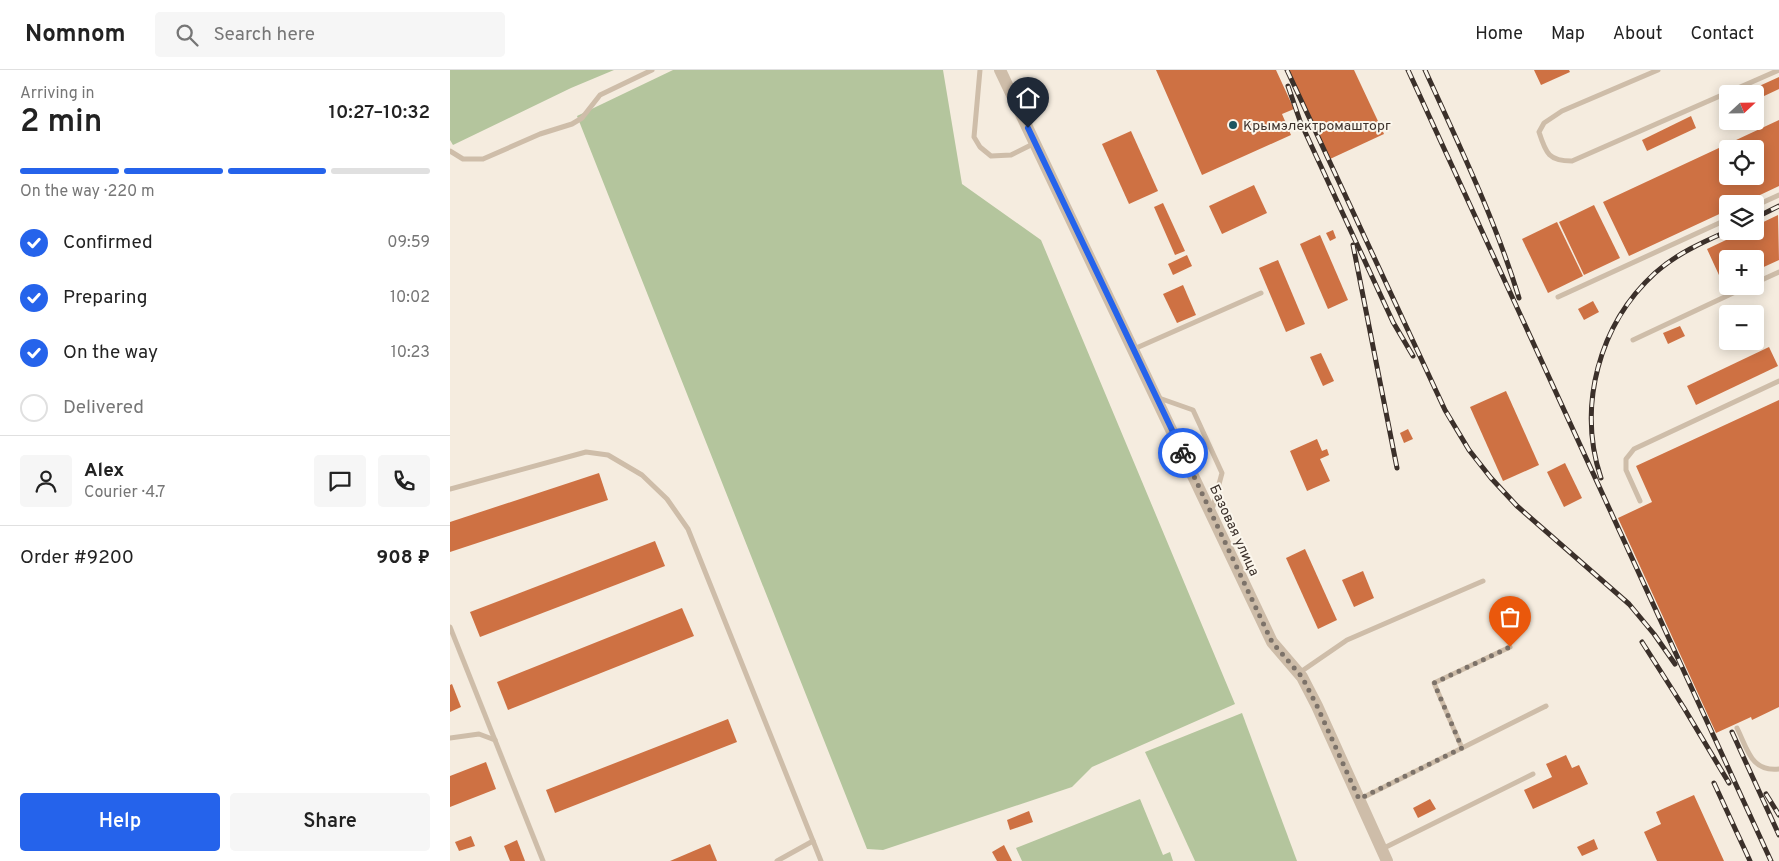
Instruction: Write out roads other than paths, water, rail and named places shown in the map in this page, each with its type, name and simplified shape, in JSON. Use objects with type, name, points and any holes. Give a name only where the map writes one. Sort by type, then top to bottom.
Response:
[{"type":"street","name":"Базовая улица","points":[[1000,70],[1272,642],[1299,674],[1317,706],[1384,855]]},
{"type":"lane","points":[[450,151],[463,159],[483,159],[540,134],[572,124],[582,118],[600,95],[652,70]]},
{"type":"lane","points":[[980,70],[974,137],[980,147],[991,156],[1010,155],[1035,143]]},
{"type":"lane","points":[[1658,70],[1562,111],[1544,123],[1538,132],[1548,155],[1558,161],[1572,161],[1779,70]]},
{"type":"lane","points":[[1764,202],[1779,195]]},
{"type":"lane","points":[[1558,297],[1719,223]]},
{"type":"lane","points":[[1764,279],[1779,272]]},
{"type":"lane","points":[[1134,349],[1261,293]]},
{"type":"lane","points":[[1633,340],[1729,295]]},
{"type":"lane","points":[[1640,501],[1626,470],[1626,459],[1634,449],[1779,381]]},
{"type":"lane","points":[[1156,397],[1193,410],[1222,473],[1211,514]]},
{"type":"lane","points":[[450,489],[586,452],[608,455],[642,475],[667,499],[688,529],[821,861]]},
{"type":"lane","points":[[1299,674],[1347,640],[1483,581]]},
{"type":"lane","points":[[450,627],[542,861]]},
{"type":"lane","points":[[1462,748],[1434,683],[1510,647]]},
{"type":"lane","points":[[1359,799],[1546,706]]},
{"type":"lane","points":[[1737,728],[1753,761],[1761,768],[1768,770],[1779,769]]},
{"type":"lane","points":[[450,738],[479,734],[495,740]]},
{"type":"lane","points":[[1384,855],[1533,774]]},
{"type":"lane","points":[[777,861],[813,841]]},
{"type":"railway","points":[[1287,70],[1445,410],[1469,450],[1491,478],[1517,506],[1629,604],[1654,634],[1675,664]]},
{"type":"railway","points":[[1408,70],[1771,861]]},
{"type":"railway","points":[[1425,70],[1488,211],[1519,298]]},
{"type":"railway","points":[[1288,86],[1300,121],[1393,322],[1413,356]]},
{"type":"railway","points":[[1764,214],[1779,206]]},
{"type":"railway","points":[[1601,478],[1594,451],[1591,423],[1593,395],[1598,368],[1607,341],[1620,316],[1636,293],[1655,273],[1690,249],[1719,235]]},
{"type":"railway","points":[[1353,245],[1397,468]]},
{"type":"railway","points":[[1642,642],[1729,783]]},
{"type":"railway","points":[[1732,732],[1779,835]]},
{"type":"railway","points":[[1714,783],[1750,861]]},
{"type":"railway","points":[[1766,794],[1779,815]]},
{"type":"place","name":"Крымэлектромашторг","points":[[1233,125]]}]
